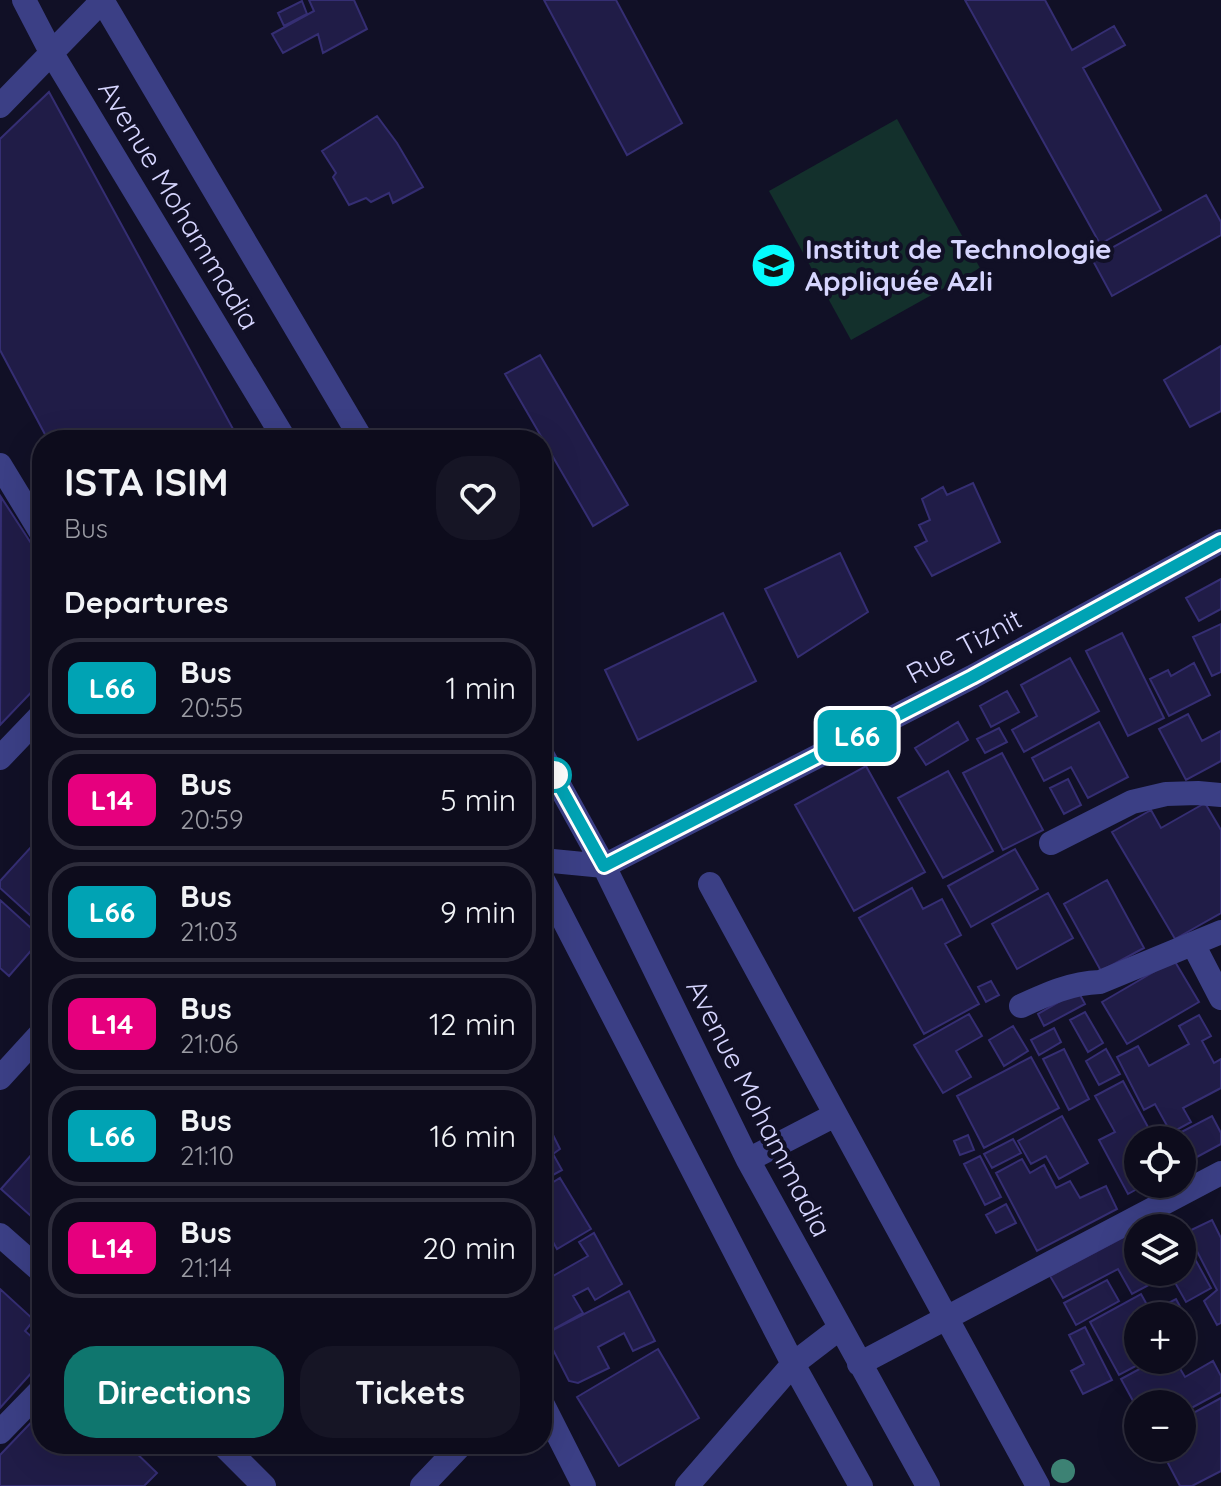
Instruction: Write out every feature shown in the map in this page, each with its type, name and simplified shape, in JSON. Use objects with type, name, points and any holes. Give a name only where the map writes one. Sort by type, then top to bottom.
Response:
[{"type":"street","name":"Avenue Mohammadia","points":[[24,0],[51,52],[279,430]]},
{"type":"street","name":"Avenue Mohammadia","points":[[102,0],[356,430]]},
{"type":"street","points":[[0,106],[102,0]]},
{"type":"street","points":[[2,472],[32,518]]},
{"type":"street","name":"Rue Tiznit","points":[[604,866],[972,677],[1221,541]]},
{"type":"street","points":[[0,758],[32,724]]},
{"type":"street","name":"Avenue Mohammadia","points":[[552,772],[604,866],[748,1160],[928,1486]]},
{"type":"street","points":[[1051,843],[1132,802],[1166,794],[1221,795]]},
{"type":"street","points":[[552,861],[604,866]]},
{"type":"street","points":[[710,884],[1038,1486]]},
{"type":"street","points":[[552,897],[793,1364],[861,1486]]},
{"type":"street","points":[[1021,1006],[1066,986],[1100,982],[1221,932]]},
{"type":"street","points":[[1193,944],[1221,998]]},
{"type":"street","points":[[0,1078],[32,1043]]},
{"type":"street","points":[[748,1160],[835,1115]]},
{"type":"street","points":[[859,1364],[1221,1173]]},
{"type":"street","points":[[0,1235],[32,1263]]},
{"type":"street","points":[[687,1486],[793,1364],[840,1328]]},
{"type":"street","points":[[0,1432],[32,1399]]},
{"type":"street","points":[[552,1423],[584,1486]]},
{"type":"street","points":[[232,1454],[264,1486]]},
{"type":"street","points":[[422,1486],[452,1454]]},
{"type":"green space","points":[[897,119],[980,268],[851,340],[769,191]]},
{"type":"building","points":[[309,0],[354,0],[367,29],[323,53],[318,34],[283,53],[272,34],[314,11]]},
{"type":"building","points":[[544,0],[616,0],[682,123],[627,155]]},
{"type":"building","points":[[965,0],[1045,0],[1072,50],[1114,26],[1125,45],[1083,68],[1161,210],[1100,244]]},
{"type":"building","points":[[302,1],[307,14],[284,26],[278,13]]},
{"type":"building","points":[[49,92],[234,430],[43,430],[0,350],[0,139]]},
{"type":"building","points":[[377,116],[423,187],[393,203],[389,193],[371,202],[366,198],[349,205],[333,177],[336,173],[322,151]]},
{"type":"building","points":[[1206,195],[1221,222],[1221,235],[1112,296],[1092,259]]},
{"type":"building","points":[[1221,346],[1221,411],[1190,427],[1164,380]]},
{"type":"building","points":[[540,355],[628,505],[593,526],[552,455],[552,430],[537,430],[505,374]]},
{"type":"building","points":[[973,483],[1000,542],[932,576],[915,547],[927,541],[919,525],[930,520],[922,499],[943,487],[947,495]]},
{"type":"building","points":[[1,497],[32,545],[32,691],[0,725]]},
{"type":"building","points":[[840,553],[868,612],[798,657],[765,589]]},
{"type":"building","points":[[1221,579],[1221,609],[1199,621],[1186,598]]},
{"type":"building","points":[[723,613],[756,681],[638,740],[605,670]]},
{"type":"building","points":[[1221,624],[1221,672],[1212,676],[1193,637]]},
{"type":"building","points":[[1122,633],[1164,718],[1128,736],[1086,651]]},
{"type":"building","points":[[1070,658],[1099,711],[1024,752],[1012,730],[1037,716],[1021,685]]},
{"type":"building","points":[[1194,663],[1210,695],[1169,716],[1150,679],[1168,670],[1171,676]]},
{"type":"building","points":[[1007,691],[1019,712],[991,727],[980,706]]},
{"type":"building","points":[[1188,714],[1202,741],[1221,731],[1221,761],[1186,780],[1159,729]]},
{"type":"building","points":[[958,722],[968,740],[926,765],[915,748]]},
{"type":"building","points":[[1099,722],[1128,777],[1088,798],[1071,767],[1044,781],[1032,758]]},
{"type":"building","points":[[999,728],[1007,742],[985,753],[977,739]]},
{"type":"building","points":[[1002,753],[1043,830],[1003,850],[963,773]]},
{"type":"building","points":[[866,766],[925,872],[854,911],[795,805]]},
{"type":"building","points":[[948,771],[993,851],[943,878],[898,798]]},
{"type":"building","points":[[1068,779],[1081,805],[1064,814],[1050,788]]},
{"type":"building","points":[[1205,803],[1221,830],[1221,913],[1175,939],[1112,832],[1151,810],[1161,828]]},
{"type":"building","points":[[32,846],[32,917],[0,888],[0,881]]},
{"type":"building","points":[[1015,849],[1038,889],[971,927],[948,886]]},
{"type":"building","points":[[1107,880],[1144,948],[1101,971],[1064,904]]},
{"type":"building","points":[[912,888],[923,909],[942,899],[961,935],[945,944],[979,1004],[924,1034],[859,918]]},
{"type":"building","points":[[1048,893],[1073,938],[1017,969],[992,924]]},
{"type":"building","points":[[0,900],[32,929],[32,950],[9,976],[0,968]]},
{"type":"building","points":[[1174,960],[1199,1002],[1127,1044],[1102,1002]]},
{"type":"building","points":[[991,981],[999,995],[986,1002],[978,987]]},
{"type":"building","points":[[1078,991],[1085,1004],[1044,1026],[1038,1014]]},
{"type":"building","points":[[1085,1012],[1103,1043],[1088,1052],[1070,1020]]},
{"type":"building","points":[[969,1014],[982,1036],[956,1051],[971,1077],[943,1093],[914,1045]]},
{"type":"building","points":[[1199,1015],[1211,1036],[1202,1041],[1214,1063],[1221,1059],[1221,1088],[1183,1108],[1191,1122],[1184,1126],[1167,1126],[1155,1104],[1144,1110],[1117,1057],[1138,1046],[1149,1066],[1189,1044],[1179,1026]]},
{"type":"building","points":[[1013,1026],[1028,1051],[1004,1066],[989,1040]]},
{"type":"building","points":[[1054,1028],[1061,1042],[1039,1055],[1031,1040]]},
{"type":"building","points":[[1064,1049],[1089,1099],[1069,1110],[1043,1059]]},
{"type":"building","points":[[1106,1049],[1120,1074],[1099,1085],[1086,1061]]},
{"type":"building","points":[[1031,1057],[1059,1108],[984,1148],[957,1096]]},
{"type":"building","points":[[1123,1081],[1147,1126],[1124,1126],[1124,1187],[1099,1140],[1115,1132],[1095,1096]]},
{"type":"building","points":[[1062,1116],[1088,1163],[1059,1179],[1046,1156],[1031,1164],[1018,1141]]},
{"type":"building","points":[[1212,1116],[1221,1133],[1221,1144],[1196,1157],[1196,1126],[1193,1126]]},
{"type":"building","points":[[552,1133],[560,1149],[553,1154],[562,1170],[552,1176]]},
{"type":"building","points":[[968,1135],[974,1150],[960,1155],[954,1141]]},
{"type":"building","points":[[1013,1139],[1021,1153],[992,1168],[984,1154]]},
{"type":"building","points":[[32,1154],[32,1217],[1,1189]]},
{"type":"building","points":[[980,1156],[1001,1197],[985,1205],[964,1164]]},
{"type":"building","points":[[1022,1159],[1030,1173],[1044,1165],[1056,1188],[1070,1181],[1080,1198],[1106,1186],[1117,1209],[1037,1251],[996,1173]]},
{"type":"building","points":[[560,1178],[591,1229],[557,1249],[552,1240],[552,1183]]},
{"type":"building","points":[[1006,1204],[1016,1223],[996,1233],[986,1215]]},
{"type":"building","points":[[1212,1220],[1221,1238],[1221,1323],[1217,1325],[1204,1301],[1217,1290],[1196,1249],[1196,1228]]},
{"type":"building","points":[[594,1233],[622,1284],[595,1300],[588,1288],[573,1296],[583,1313],[552,1330],[552,1277],[588,1256],[579,1242]]},
{"type":"building","points":[[1124,1237],[1124,1280],[1118,1269],[1063,1298],[1050,1276]]},
{"type":"building","points":[[1196,1261],[1211,1288],[1186,1302],[1177,1286],[1196,1286]]},
{"type":"building","points":[[1107,1280],[1119,1301],[1076,1325],[1064,1303]]},
{"type":"building","points":[[1128,1286],[1147,1286],[1132,1294]]},
{"type":"building","points":[[0,1289],[32,1318],[25,1331],[32,1337],[32,1372],[0,1408]]},
{"type":"building","points":[[629,1291],[655,1341],[633,1351],[624,1333],[598,1347],[609,1368],[578,1383],[569,1381],[552,1348],[552,1330]]},
{"type":"building","points":[[1141,1294],[1145,1302],[1126,1302]]},
{"type":"building","points":[[1124,1303],[1124,1372],[1119,1375],[1090,1322]]},
{"type":"building","points":[[1085,1327],[1112,1380],[1083,1394],[1071,1371],[1084,1364],[1069,1335]]},
{"type":"building","points":[[658,1349],[699,1418],[619,1466],[577,1397]]},
{"type":"building","points":[[1213,1361],[1221,1376],[1221,1392],[1196,1405],[1196,1390],[1127,1390],[1121,1379],[1130,1374],[1183,1374],[1185,1377],[1196,1374],[1196,1371]]},
{"type":"building","points":[[1221,1398],[1221,1471],[1192,1486],[1180,1486],[1167,1462],[1196,1462],[1196,1411]]},
{"type":"building","points":[[32,1421],[32,1454],[137,1454],[157,1473],[144,1486],[0,1486],[0,1455]]},
{"type":"bus line","name":"L66","points":[[552,772],[604,866],[972,677],[1221,541]]},
{"type":"place","name":"Institut de Technologie Appliquée Azli","points":[[774,265]]}]
